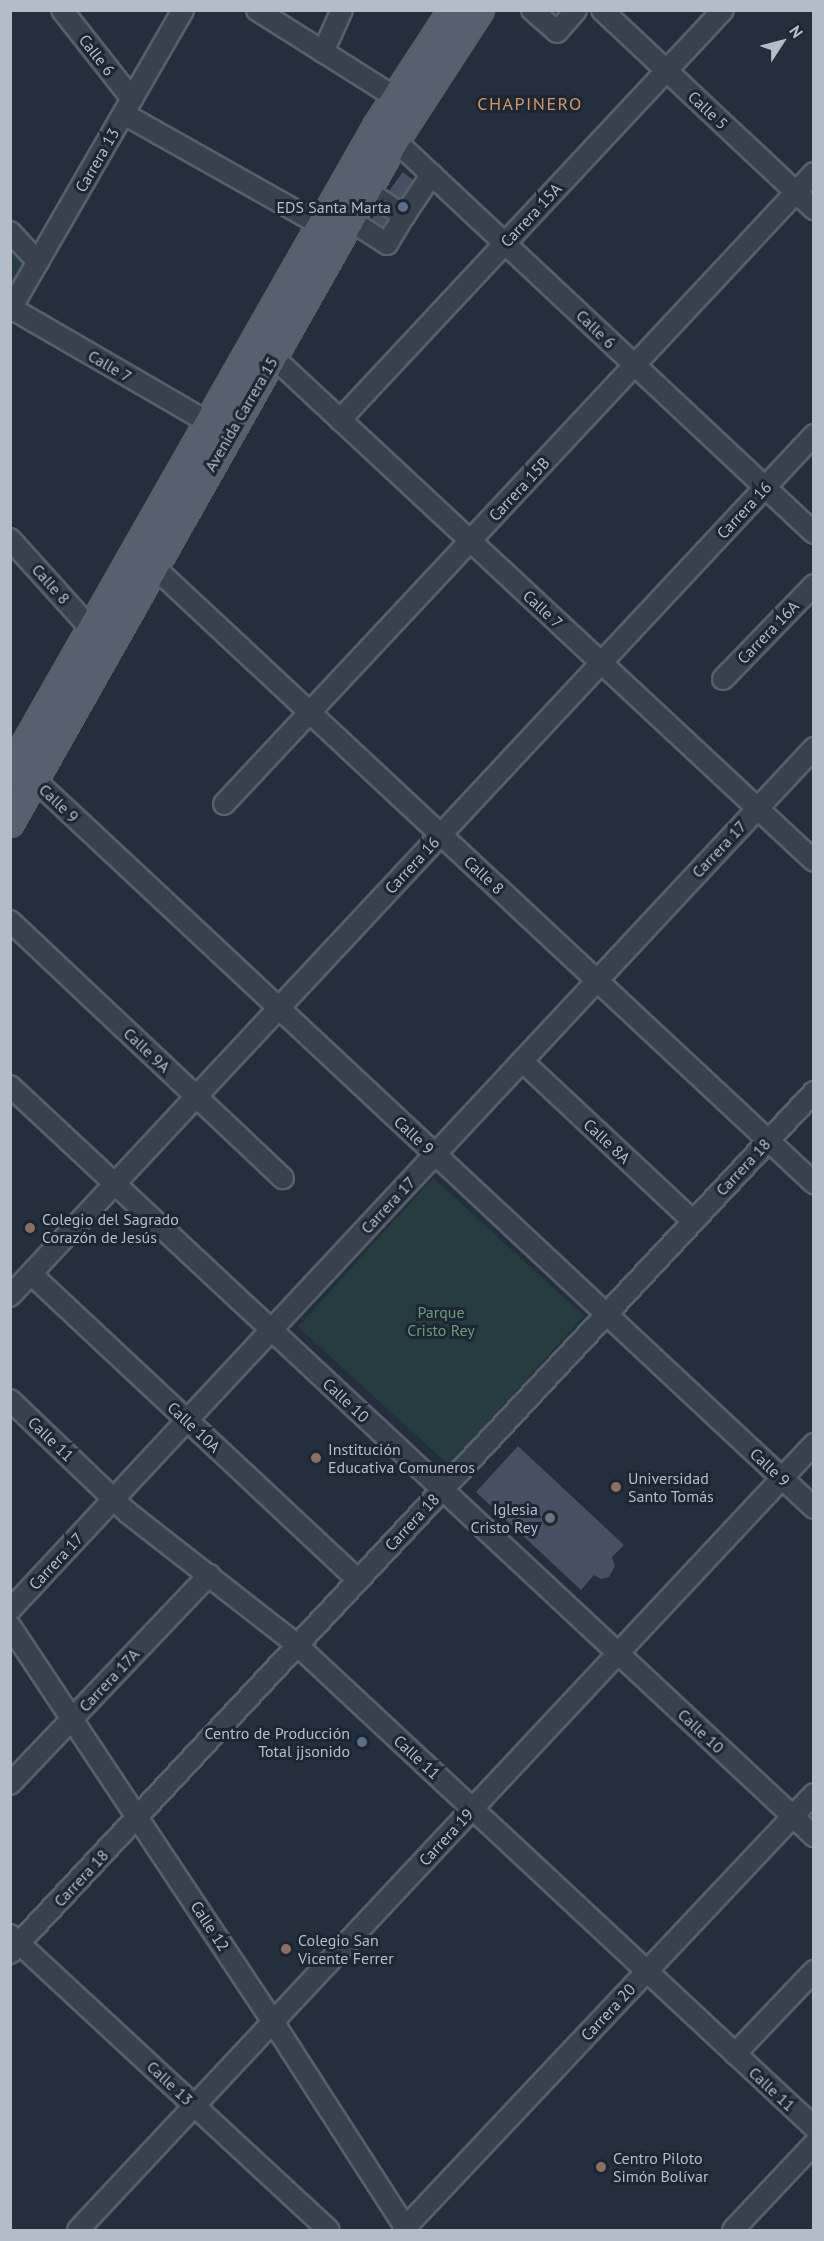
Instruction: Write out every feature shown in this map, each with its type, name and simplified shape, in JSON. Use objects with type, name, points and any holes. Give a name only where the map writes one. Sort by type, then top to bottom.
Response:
[{"type":"main road","name":"Avenida Carrera 15","points":[[20,771],[154,567],[367,191],[387,133],[396,98],[453,10]]},
{"type":"main road","name":"Avenida Carrera 15","points":[[10,823],[20,771],[91,629],[321,225],[480,10]]},
{"type":"street","name":"Calle 6","points":[[62,10],[128,107],[321,225]]},
{"type":"street","name":"Carrera 13","points":[[11,309],[183,10]]},
{"type":"street","points":[[257,10],[396,98]]},
{"type":"street","points":[[323,52],[342,10]]},
{"type":"street","points":[[532,10],[557,32],[576,10]]},
{"type":"street","name":"Calle 5","points":[[602,10],[813,208]]},
{"type":"street","name":"Carrera 15A","points":[[340,420],[723,10]]},
{"type":"street","name":"Calle 6","points":[[387,133],[813,533]]},
{"type":"street","name":"Carrera 15B","points":[[224,804],[813,173]]},
{"type":"street","points":[[350,220],[387,244],[432,174]]},
{"type":"street","points":[[367,191],[404,216]]},
{"type":"street","points":[[10,232],[38,262]]},
{"type":"street","name":"Calle 7","points":[[11,309],[208,423]]},
{"type":"street","name":"Calle 7","points":[[273,357],[813,861]]},
{"type":"street","name":"Carrera 16","points":[[10,1296],[813,435]]},
{"type":"street","name":"Calle 8","points":[[10,539],[91,629]]},
{"type":"street","name":"Calle 8","points":[[154,567],[813,1183]]},
{"type":"street","name":"Carrera 16A","points":[[723,679],[813,585]]},
{"type":"street","name":"Carrera 17","points":[[10,1610],[813,748]]},
{"type":"street","name":"Calle 9","points":[[20,771],[279,1008],[813,1508]]},
{"type":"street","name":"Calle 9A","points":[[10,921],[284,1178]]},
{"type":"street","name":"Calle 8A","points":[[522,1061],[693,1221]]},
{"type":"street","name":"Calle 10","points":[[10,1086],[813,1836]]},
{"type":"street","name":"Carrera 18","points":[[14,1944],[138,1817],[813,1092]]},
{"type":"street","name":"Calle 10A","points":[[31,1274],[358,1580]]},
{"type":"street","name":"Calle 11","points":[[10,1400],[114,1499],[297,1645],[813,2127]]},
{"type":"street","name":"Carrera 19","points":[[78,2230],[813,1444]]},
{"type":"street","name":"Carrera 17A","points":[[10,1784],[208,1575]]},
{"type":"street","name":"Calle 12","points":[[10,1626],[273,2022],[405,2230]]},
{"type":"street","name":"Carrera 20","points":[[405,2230],[813,1794]]},
{"type":"street","name":"Calle 13","points":[[14,1944],[329,2230]]},
{"type":"street","points":[[735,2054],[813,1971]]},
{"type":"street","points":[[733,2230],[813,2144]]},
{"type":"green space","points":[[11,243],[24,259],[11,284]]},
{"type":"green space","name":"Parque Cristo Rey","points":[[433,1178],[584,1316],[449,1465],[298,1327]]},
{"type":"building","points":[[403,172],[422,187],[404,210],[386,195]]},
{"type":"building","points":[[379,207],[399,219],[390,235],[370,223]]},
{"type":"building","name":"Iglesia Cristo Rey","points":[[518,1446],[624,1545],[612,1557],[615,1566],[609,1577],[601,1579],[594,1575],[581,1590],[476,1492]]},
{"type":"place","name":"EDS Santa Marta","points":[[403,207]]},
{"type":"place","name":"Colegio del Sagrado Corazón de Jesús","points":[[30,1228]]},
{"type":"place","name":"Institución Educativa Comuneros","points":[[316,1458]]},
{"type":"place","name":"Universidad Santo Tomás","points":[[616,1487]]},
{"type":"place","name":"Iglesia Cristo Rey","points":[[550,1518]]},
{"type":"place","name":"Centro de Producción Total jjsonido","points":[[362,1742]]},
{"type":"place","name":"Colegio San Vicente Ferrer","points":[[286,1949]]},
{"type":"place","name":"Centro Piloto Simón Bolívar","points":[[601,2167]]},
{"type":"district","name":"CHAPINERO","points":[[530,104]]}]
